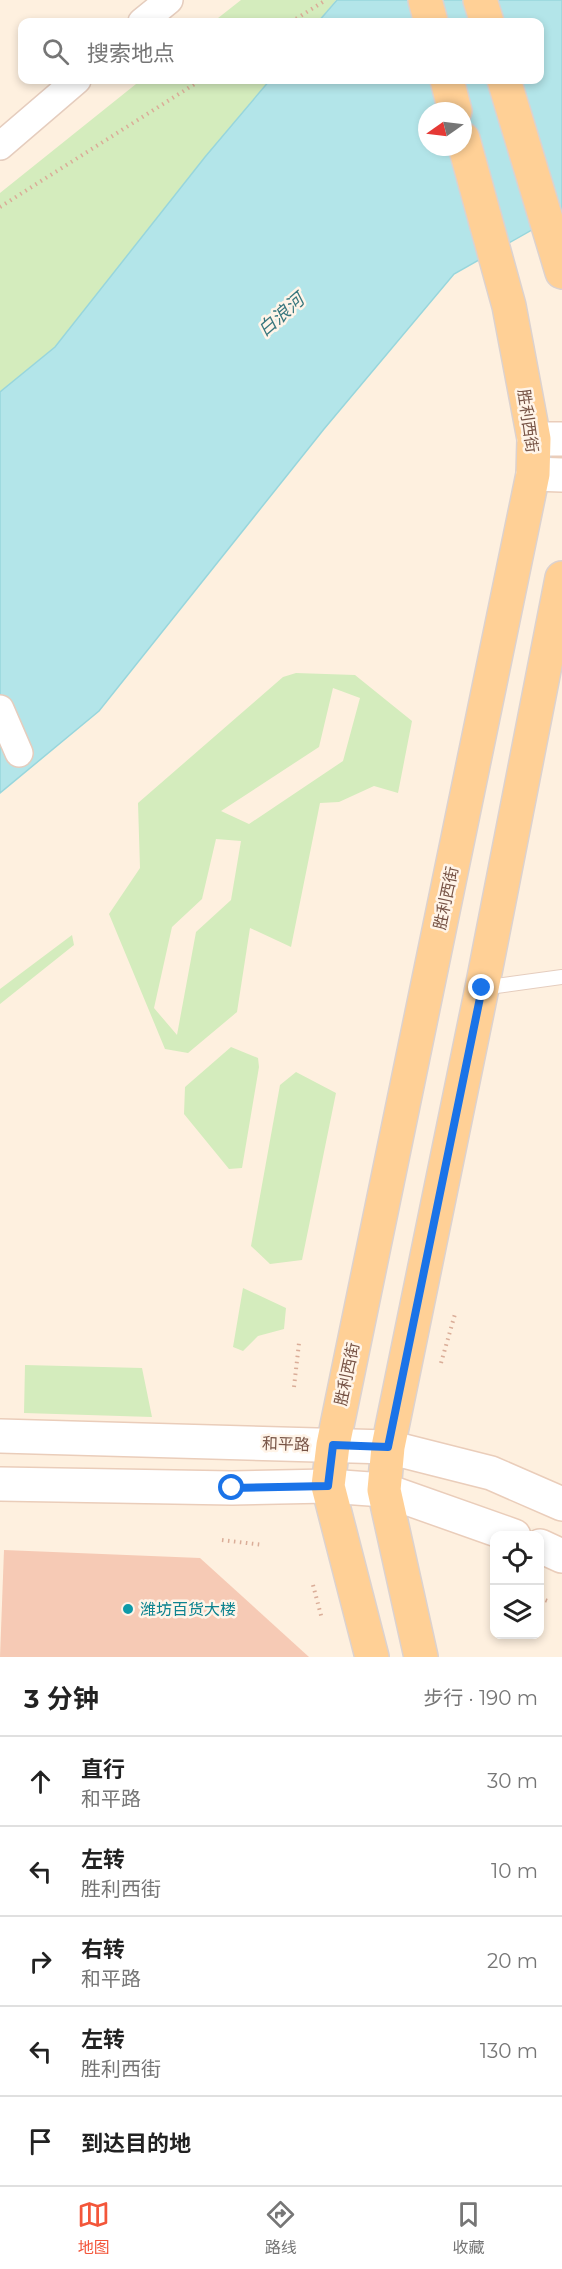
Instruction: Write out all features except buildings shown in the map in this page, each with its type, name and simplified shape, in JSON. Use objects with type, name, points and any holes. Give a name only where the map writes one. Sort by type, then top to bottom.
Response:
[{"type":"main road","points":[[425,0],[430,18]]},
{"type":"main road","points":[[480,0],[486,18]]},
{"type":"main road","points":[[448,84],[453,102]]},
{"type":"main road","points":[[505,84],[562,272]]},
{"type":"main road","name":"胜利西街","points":[[372,1657],[328,1486],[333,1445],[548,475],[548,439],[468,156]]},
{"type":"main road","points":[[421,1657],[384,1490],[388,1447],[482,988],[562,578]]},
{"type":"main road","name":"和平路","points":[[0,1436],[388,1447],[491,1473],[562,1504]]},
{"type":"main road","points":[[0,1484],[232,1488],[328,1486],[384,1490],[500,1531]]},
{"type":"main road","points":[[544,1548],[562,1556]]},
{"type":"street","points":[[147,18],[169,0]]},
{"type":"street","points":[[0,146],[71,84]]},
{"type":"street","points":[[0,709],[19,753]]},
{"type":"lane","points":[[482,988],[562,977]]},
{"type":"path","points":[[297,18],[326,0]]},
{"type":"path","points":[[0,207],[195,84]]},
{"type":"path","points":[[441,1363],[454,1314]]},
{"type":"path","points":[[294,1387],[299,1343]]},
{"type":"path","points":[[222,1540],[263,1545]]},
{"type":"path","points":[[313,1585],[322,1619]]},
{"type":"path","points":[[544,1600],[550,1602]]},
{"type":"green space","points":[[241,0],[336,0],[321,18],[218,18]]},
{"type":"green space","points":[[136,84],[267,84],[205,157],[55,347],[0,392],[0,193]]},
{"type":"green space","points":[[296,673],[355,675],[412,721],[398,793],[374,786],[339,802],[320,803],[291,947],[250,928],[237,1012],[188,1053],[165,1049],[109,914],[140,868],[138,803],[283,677]],"holes":[[[333,688],[360,698],[343,761],[249,824],[221,811],[319,747]],[[216,839],[241,841],[231,900],[196,932],[177,1035],[154,1008],[172,927],[202,899]]]},
{"type":"green space","points":[[72,935],[74,945],[0,1004],[0,989]]},
{"type":"green space","points":[[231,1047],[258,1058],[259,1067],[242,1168],[229,1169],[184,1114],[185,1087]]},
{"type":"green space","points":[[296,1072],[336,1093],[302,1260],[270,1264],[251,1246],[280,1085]]},
{"type":"green space","points":[[243,1288],[286,1308],[284,1329],[258,1336],[243,1351],[233,1347]]},
{"type":"green space","points":[[25,1365],[142,1368],[152,1417],[24,1413]]},
{"type":"water","name":"白浪河","points":[[337,0],[562,0],[562,213],[454,274],[324,429],[99,711],[0,793],[0,392],[55,347],[205,157],[267,84],[544,84],[544,18],[321,18]]},
{"type":"place","name":"潍坊百货大楼","points":[[128,1609]]},
{"type":"route","points":[[232,1488],[328,1486],[333,1445],[388,1447],[482,988]]}]
